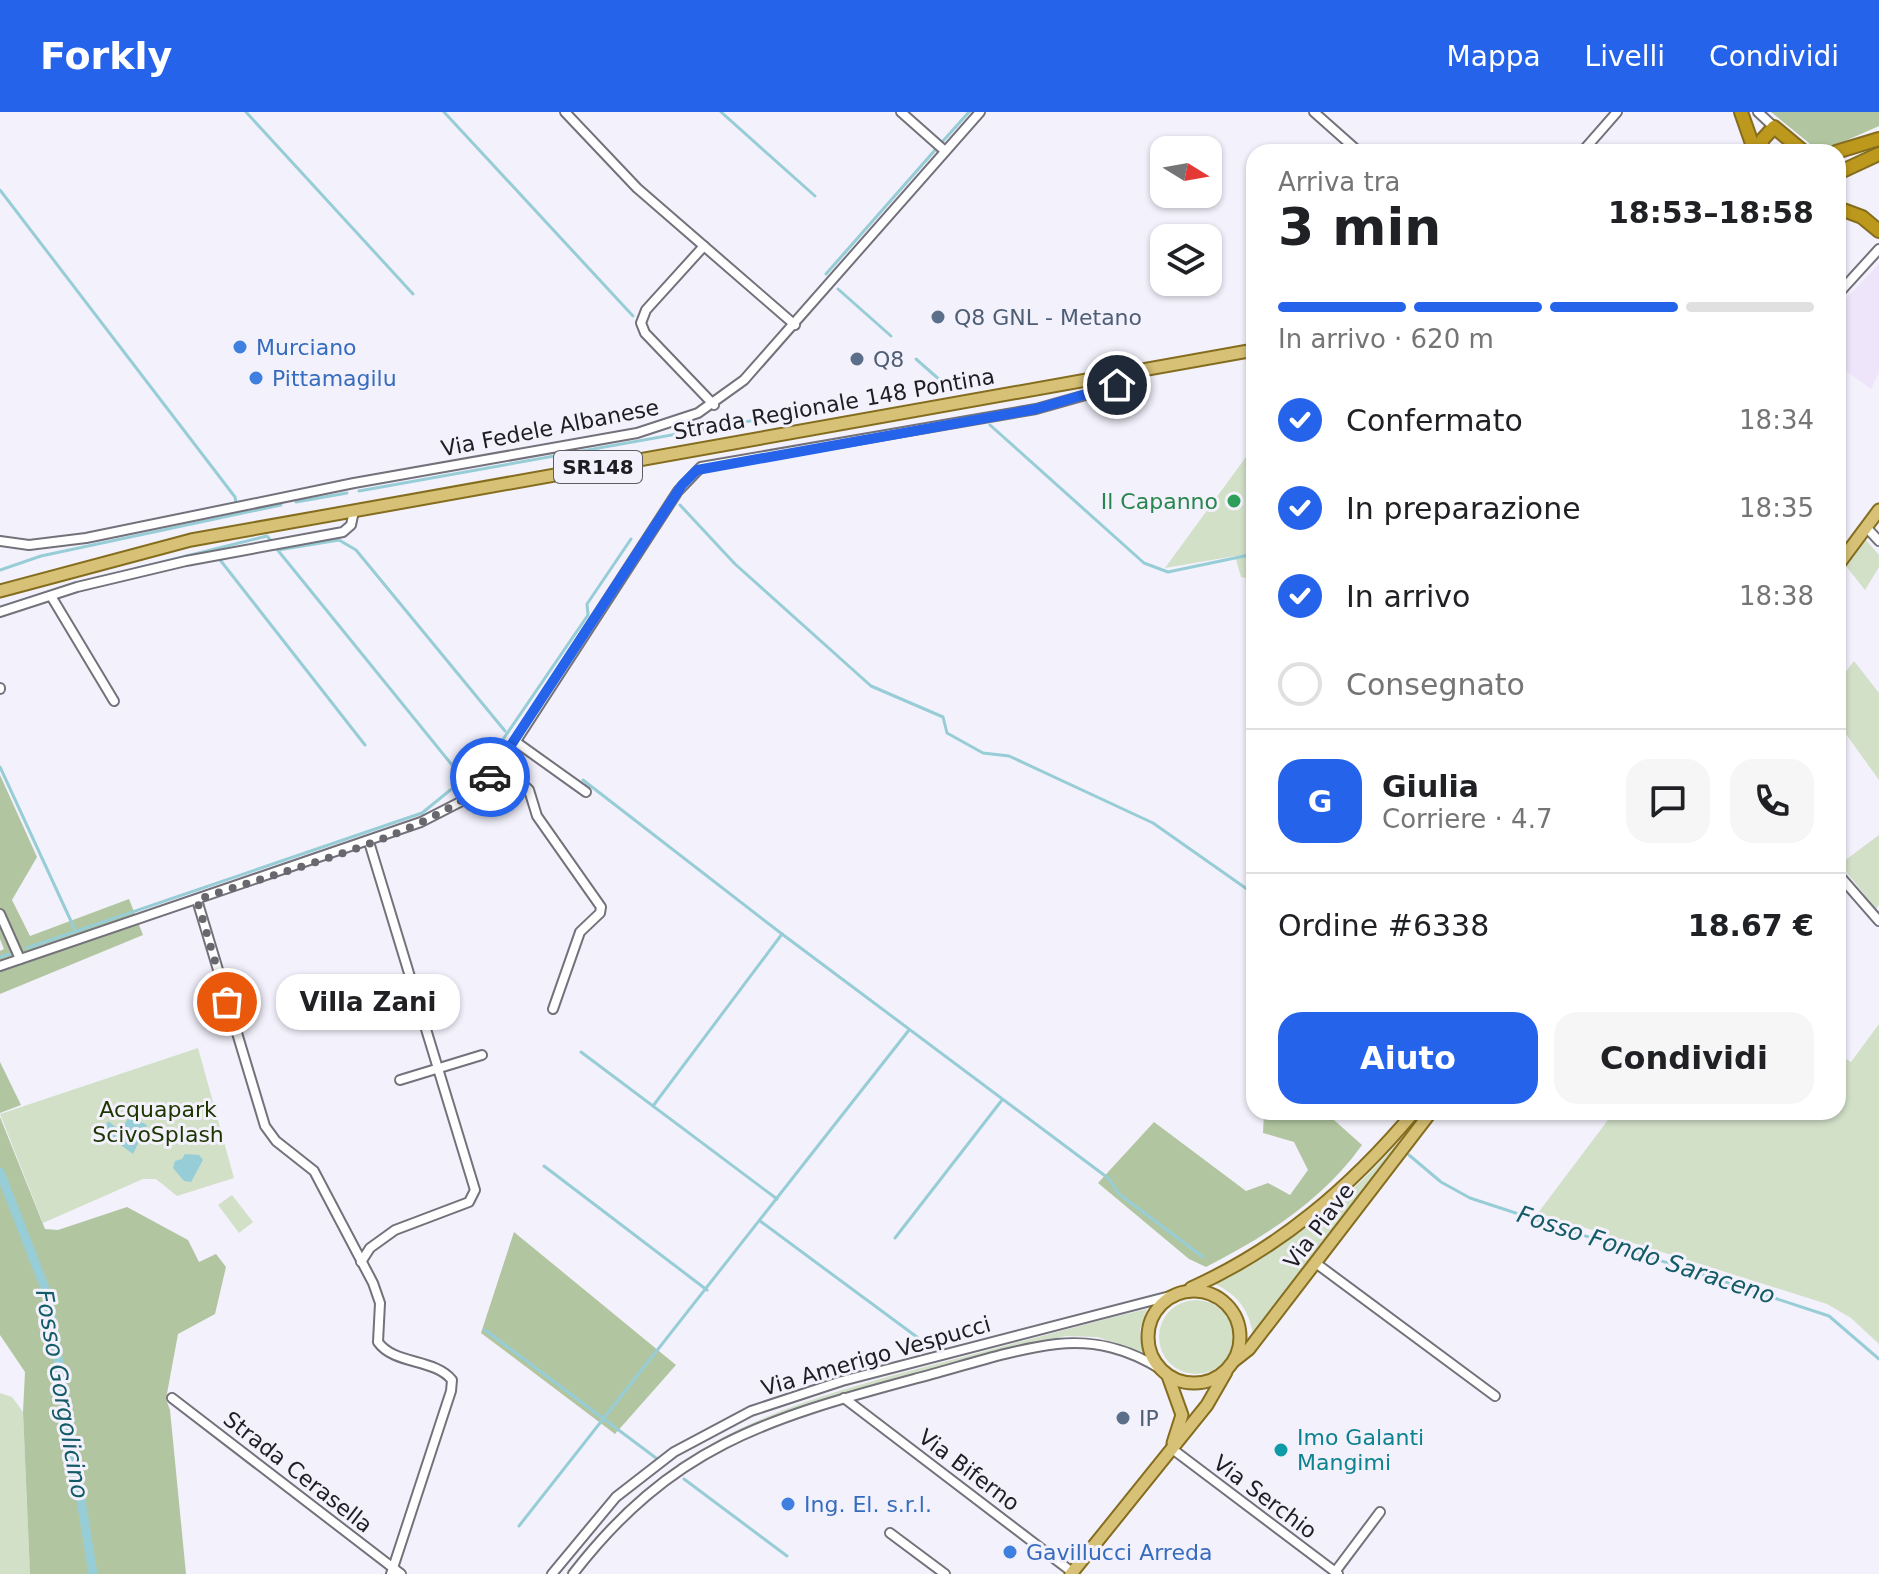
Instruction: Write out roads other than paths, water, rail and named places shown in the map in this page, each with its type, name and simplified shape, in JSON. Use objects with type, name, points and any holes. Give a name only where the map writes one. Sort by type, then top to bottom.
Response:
[{"type":"highway","points":[[1743,117],[1756,129],[1764,126],[1766,120]]},
{"type":"highway","points":[[1743,117],[1754,144]]},
{"type":"highway","points":[[1761,144],[1766,120]]},
{"type":"highway","points":[[1766,120],[1794,144]]},
{"type":"highway","points":[[1846,149],[1879,139]]},
{"type":"highway","points":[[1846,154],[1879,139]]},
{"type":"highway","points":[[1846,169],[1879,154]]},
{"type":"highway","points":[[1846,211],[1862,217],[1879,231]]},
{"type":"main road","name":"Strada Regionale 148 Pontina","points":[[0,591],[191,540],[1246,351]]},
{"type":"main road","points":[[1846,554],[1879,510]]},
{"type":"main road","name":"Via Piave","points":[[1186,1291],[1244,1263],[1303,1222],[1356,1175],[1407,1120]]},
{"type":"main road","name":"Via Piave","points":[[1235,1360],[1249,1349],[1317,1264],[1425,1120]]},
{"type":"main road","points":[[1071,1573],[1207,1405],[1235,1360],[1240,1331],[1227,1304],[1215,1295],[1186,1291],[1170,1296],[1151,1317],[1148,1345],[1165,1373],[1182,1415],[1171,1448]]},
{"type":"main road","points":[[1165,1373],[1180,1381],[1205,1382],[1227,1370]]},
{"type":"street","points":[[565,112],[637,188],[795,325]]},
{"type":"street","points":[[901,112],[945,151]]},
{"type":"street","name":"Via Fedele Albanese","points":[[0,541],[29,545],[65,541],[637,433],[681,420],[714,405],[737,386],[795,325],[980,112]]},
{"type":"street","points":[[1314,112],[1350,144]]},
{"type":"street","points":[[1589,144],[1617,112]]},
{"type":"street","points":[[704,246],[646,310],[641,323],[645,333],[714,405]]},
{"type":"street","points":[[1846,285],[1879,249]]},
{"type":"street","points":[[0,966],[369,842],[458,804],[481,786],[501,764],[682,485],[697,470],[1036,409],[1114,387],[1119,374]]},
{"type":"street","points":[[0,612],[51,596],[218,555],[343,532],[351,525],[354,511]]},
{"type":"street","points":[[1866,527],[1879,541]]},
{"type":"street","points":[[51,596],[114,701]]},
{"type":"street","points":[[516,742],[586,792]]},
{"type":"street","points":[[501,764],[529,790],[537,816],[601,907],[600,913],[580,932],[553,1009]]},
{"type":"street","points":[[361,1262],[370,1248],[395,1230],[465,1204],[474,1196],[475,1187],[369,842]]},
{"type":"street","points":[[1846,883],[1879,921]]},
{"type":"street","points":[[197,900],[265,1126],[276,1141],[314,1171],[379,1299],[379,1345],[389,1352],[444,1373],[452,1382],[395,1572]]},
{"type":"street","points":[[0,914],[20,959]]},
{"type":"street","points":[[400,1080],[482,1055]]},
{"type":"street","points":[[1317,1264],[1495,1396]]},
{"type":"street","name":"Via Amerigo Vespucci","points":[[552,1574],[616,1497],[674,1452],[751,1411],[842,1381],[1170,1296]]},
{"type":"street","name":"Via Amerigo Vespucci","points":[[573,1574],[632,1505],[673,1474],[749,1431],[803,1409],[1028,1349],[1066,1343],[1115,1347],[1165,1373]]},
{"type":"street","name":"Strada Cerasella","points":[[172,1398],[395,1572]]},
{"type":"street","name":"Via Biferno","points":[[844,1398],[1071,1573]]},
{"type":"street","name":"Via Serchio","points":[[1171,1448],[1336,1573]]},
{"type":"street","points":[[1336,1573],[1380,1512]]},
{"type":"street","points":[[890,1533],[945,1574]]},
{"type":"water","points":[[129,1116],[147,1125],[133,1154],[114,1140],[112,1143],[100,1137],[108,1121],[121,1131]]},
{"type":"water","points":[[185,1154],[199,1155],[203,1160],[191,1182],[184,1181],[173,1168],[175,1161]]},
{"type":"waterway","points":[[246,112],[413,294]]},
{"type":"waterway","points":[[444,112],[633,316]]},
{"type":"waterway","points":[[721,112],[815,196]]},
{"type":"waterway","points":[[943,141],[969,112]]},
{"type":"waterway","points":[[826,274],[936,149]]},
{"type":"waterway","points":[[0,190],[235,497],[238,513]]},
{"type":"waterway","name":"Fosso Fondo Saraceno","points":[[838,289],[891,336]]},
{"type":"waterway","name":"Fosso Fondo Saraceno","points":[[916,359],[941,381]]},
{"type":"waterway","points":[[359,491],[795,413]]},
{"type":"waterway","name":"Fosso Fondo Saraceno","points":[[990,425],[1144,563],[1168,572],[1246,556]]},
{"type":"waterway","points":[[296,502],[347,493]]},
{"type":"waterway","points":[[0,570],[41,556],[281,505]]},
{"type":"waterway","points":[[680,505],[735,564],[871,686],[943,717],[947,733],[983,753],[1009,756],[1153,823],[1246,888]]},
{"type":"waterway","points":[[138,568],[267,536],[272,542]]},
{"type":"waterway","points":[[27,948],[422,813],[491,757],[588,615],[587,604],[631,539]]},
{"type":"waterway","points":[[278,550],[339,540],[356,550],[505,731]]},
{"type":"waterway","points":[[276,548],[465,781]]},
{"type":"waterway","points":[[217,556],[365,745]]},
{"type":"waterway","points":[[0,607],[65,587]]},
{"type":"waterway","points":[[0,767],[76,932]]},
{"type":"waterway","points":[[583,780],[782,934],[1108,1178],[1119,1194],[1203,1257]]},
{"type":"waterway","points":[[653,1106],[782,934]]},
{"type":"waterway","points":[[0,957],[10,954]]},
{"type":"waterway","points":[[519,1526],[909,1030]]},
{"type":"waterway","points":[[581,1052],[777,1199]]},
{"type":"waterway","points":[[895,1238],[1002,1100]]},
{"type":"waterway","name":"Fosso Fondo Saraceno","points":[[1409,1155],[1441,1182],[1470,1198],[1829,1316],[1879,1359]]},
{"type":"waterway","points":[[544,1166],[707,1290]]},
{"type":"waterway","name":"Fosso Gorgolicino","points":[[0,1172],[48,1296],[93,1574]]},
{"type":"waterway","points":[[760,1221],[921,1340]]},
{"type":"waterway","points":[[485,1330],[656,1458]]},
{"type":"waterway","points":[[684,1479],[787,1556]]},
{"type":"place","name":"Q8 GNL - Metano","points":[[938,317]]},
{"type":"place","name":"Murciano","points":[[240,347]]},
{"type":"place","name":"Q8","points":[[857,359]]},
{"type":"place","name":"Pittamagilu","points":[[256,378]]},
{"type":"place","name":"Il Capanno","points":[[1234,501]]},
{"type":"place","name":"Villa Zani","points":[[227,1002]]},
{"type":"place","name":"IP","points":[[1123,1418]]},
{"type":"place","name":"Imo Galanti Mangimi","points":[[1281,1450]]},
{"type":"place","name":"Ing. El. s.r.l.","points":[[788,1504]]},
{"type":"place","name":"Gavillucci Arreda","points":[[1010,1552]]},
{"type":"park label","name":"Acquapark ScivoSplash","points":[[158,1122]]}]
